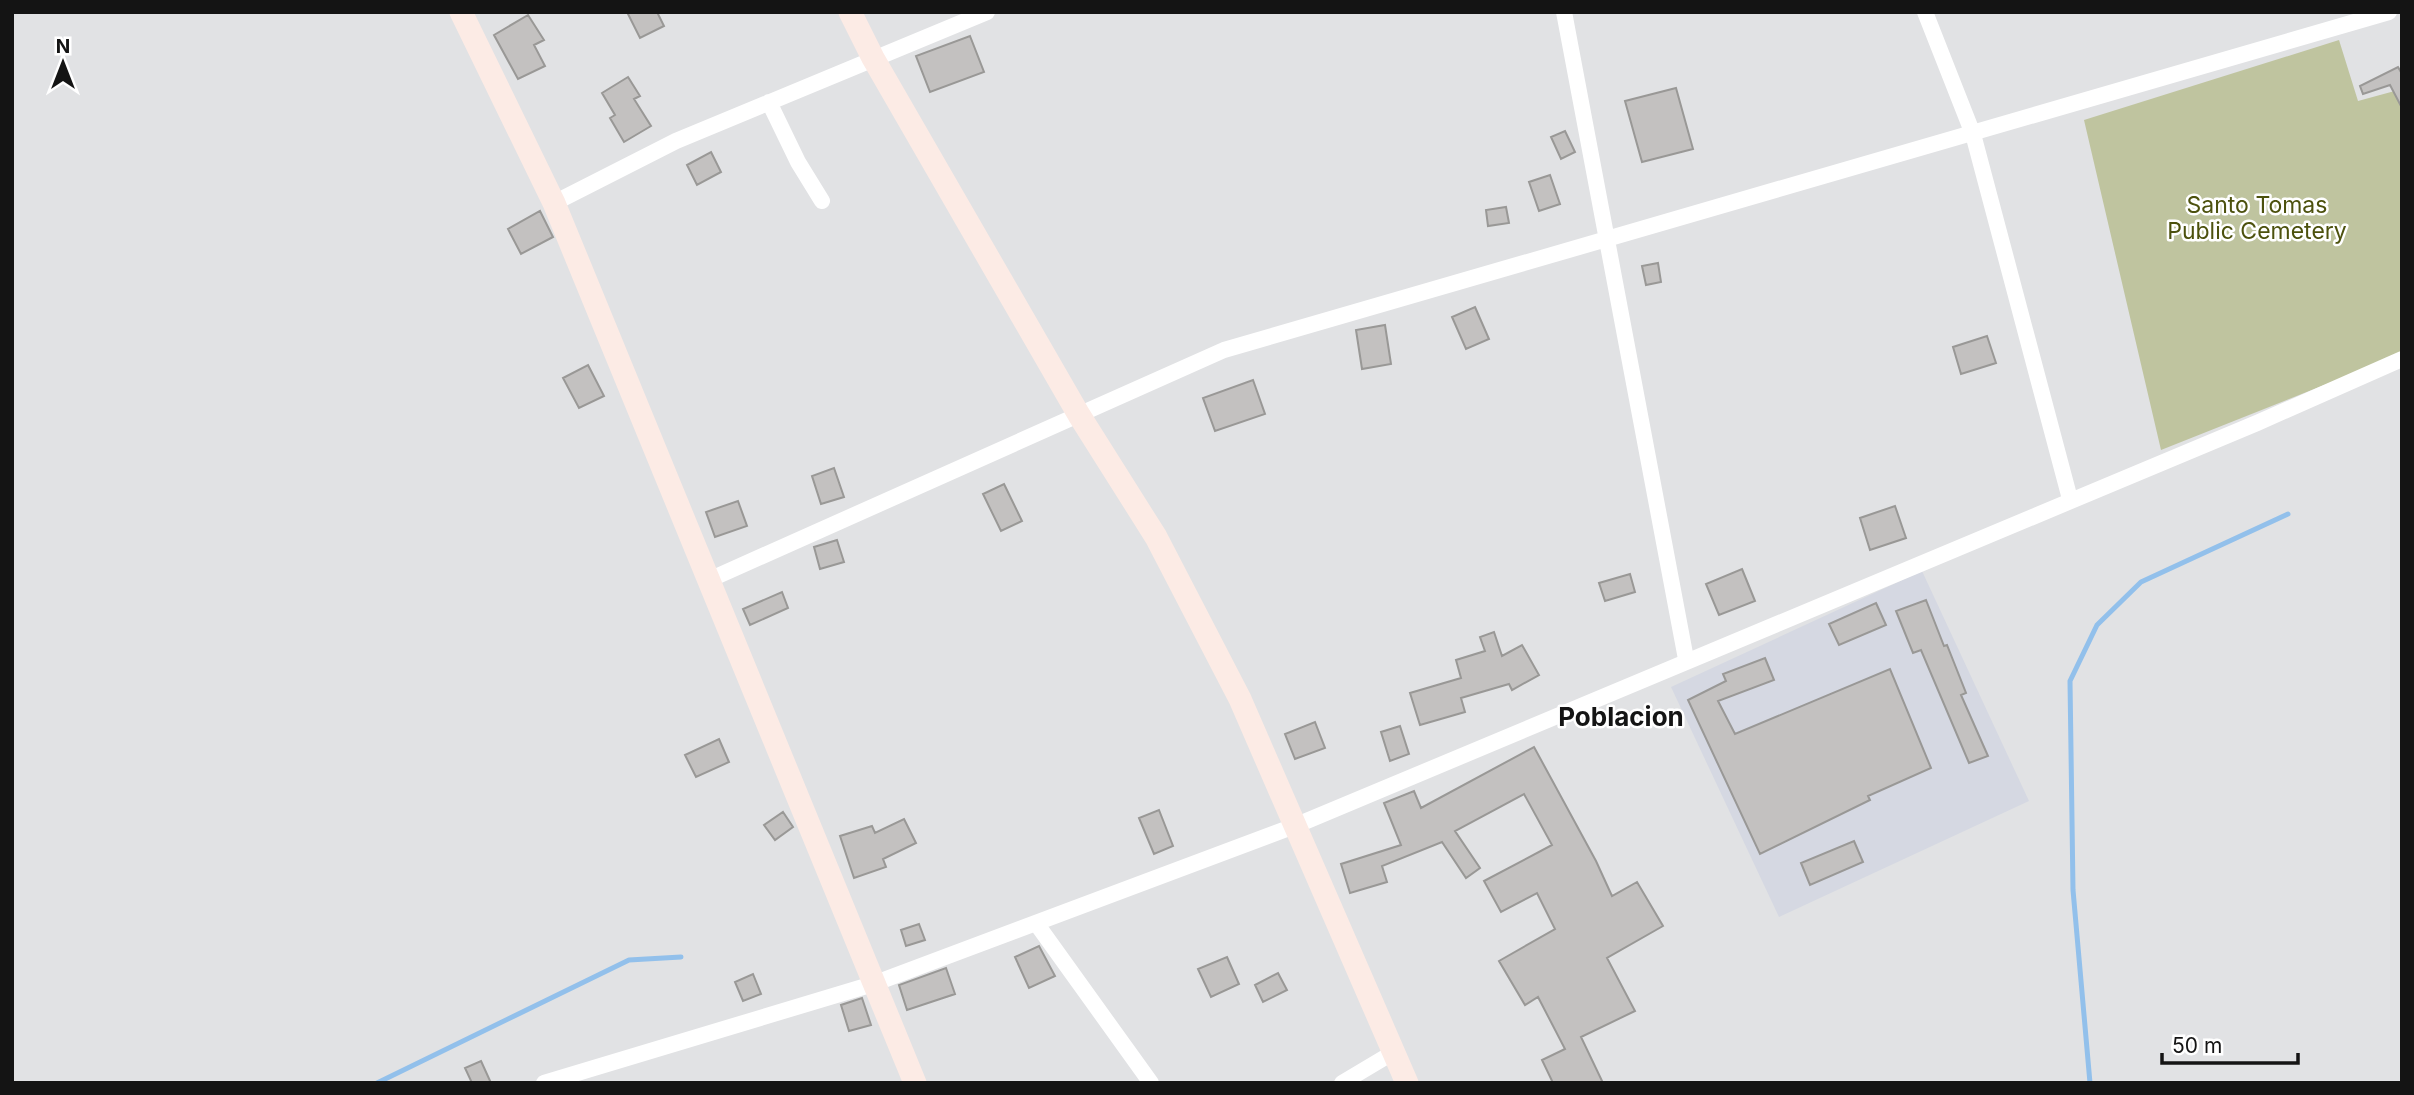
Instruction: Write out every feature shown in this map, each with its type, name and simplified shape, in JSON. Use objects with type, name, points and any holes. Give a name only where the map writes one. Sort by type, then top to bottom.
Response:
[{"type":"street","points":[[461,12],[554,203],[915,1083]]},
{"type":"street","points":[[850,12],[873,58],[1079,415],[1156,537],[1240,698],[1407,1083]]},
{"type":"street","points":[[554,203],[676,141],[986,12]]},
{"type":"street","points":[[1564,12],[1686,659]]},
{"type":"street","points":[[1925,12],[1973,134],[2070,499]]},
{"type":"street","points":[[710,579],[1224,350],[2389,12]]},
{"type":"street","points":[[769,102],[798,162],[822,201]]},
{"type":"street","points":[[544,1083],[873,984],[1297,825],[1686,659],[2257,423],[2402,359]]},
{"type":"street","points":[[1036,923],[1150,1083]]},
{"type":"street","points":[[1342,1083],[1394,1052]]},
{"type":"shaded area","points":[[1922,571],[2029,801],[1779,917],[1671,687]]},
{"type":"green space","name":"Santo Tomas Public Cemetery","points":[[2339,40],[2358,101],[2402,89],[2402,354],[2161,450],[2084,120]]},
{"type":"building","points":[[627,12],[657,12],[664,26],[640,38]]},
{"type":"building","points":[[528,15],[544,40],[534,45],[545,66],[518,79],[494,35]]},
{"type":"building","points":[[970,36],[984,72],[930,92],[916,56]]},
{"type":"building","points":[[2398,67],[2402,74],[2402,108],[2390,85],[2363,94],[2360,86]]},
{"type":"building","points":[[628,77],[640,96],[634,99],[651,126],[624,142],[610,118],[615,115],[602,93]]},
{"type":"building","points":[[1676,88],[1693,149],[1642,162],[1625,101]]},
{"type":"building","points":[[1565,131],[1575,152],[1561,159],[1551,137]]},
{"type":"building","points":[[711,152],[721,172],[697,185],[687,165]]},
{"type":"building","points":[[1550,175],[1560,204],[1539,211],[1529,182]]},
{"type":"building","points":[[1506,207],[1509,223],[1488,226],[1486,210]]},
{"type":"building","points":[[540,211],[553,237],[521,254],[508,229]]},
{"type":"building","points":[[1658,263],[1661,282],[1646,285],[1642,266]]},
{"type":"building","points":[[1475,307],[1489,339],[1466,349],[1452,317]]},
{"type":"building","points":[[1385,325],[1391,364],[1362,369],[1356,330]]},
{"type":"building","points":[[1987,336],[1996,363],[1961,374],[1953,347]]},
{"type":"building","points":[[588,365],[604,396],[579,408],[563,378]]},
{"type":"building","points":[[1253,380],[1265,414],[1215,431],[1203,398]]},
{"type":"building","points":[[834,468],[844,497],[821,504],[812,476]]},
{"type":"building","points":[[1004,484],[1022,521],[1001,531],[983,494]]},
{"type":"building","points":[[738,501],[747,526],[715,537],[706,512]]},
{"type":"building","points":[[1895,506],[1906,538],[1870,550],[1860,518]]},
{"type":"building","points":[[837,540],[844,562],[820,569],[814,547]]},
{"type":"building","points":[[1742,569],[1755,601],[1719,615],[1706,584]]},
{"type":"building","points":[[1630,574],[1635,592],[1605,601],[1599,583]]},
{"type":"building","points":[[782,592],[788,608],[750,625],[743,609]]},
{"type":"building","points":[[1926,600],[1944,646],[1947,645],[1966,693],[1961,695],[1988,756],[1969,763],[1921,650],[1913,653],[1896,611]]},
{"type":"building","points":[[1876,603],[1886,625],[1839,645],[1829,624]]},
{"type":"building","points":[[1494,632],[1502,656],[1522,645],[1539,675],[1512,690],[1509,684],[1461,698],[1465,712],[1420,725],[1410,693],[1461,678],[1456,660],[1485,651],[1480,637]]},
{"type":"building","points":[[1765,658],[1774,680],[1718,701],[1735,734],[1890,669],[1931,768],[1868,796],[1870,800],[1760,854],[1688,700],[1726,681],[1723,674]]},
{"type":"building","points":[[1315,722],[1325,748],[1295,759],[1285,734]]},
{"type":"building","points":[[1400,726],[1409,754],[1390,761],[1381,732]]},
{"type":"building","points":[[719,739],[729,762],[696,777],[685,755]]},
{"type":"building","points":[[1534,747],[1612,896],[1637,882],[1663,926],[1607,958],[1635,1011],[1581,1037],[1603,1083],[1553,1083],[1542,1060],[1565,1049],[1538,997],[1525,1005],[1499,961],[1555,929],[1537,893],[1501,912],[1484,881],[1552,845],[1524,794],[1455,831],[1480,868],[1466,878],[1442,842],[1382,866],[1387,882],[1350,893],[1341,864],[1401,845],[1384,803],[1414,791],[1421,808]]},
{"type":"building","points":[[1159,810],[1173,846],[1154,854],[1139,818]]},
{"type":"building","points":[[783,812],[793,827],[775,840],[764,825]]},
{"type":"building","points":[[904,819],[916,843],[883,859],[886,867],[854,878],[840,836],[872,826],[875,833]]},
{"type":"building","points":[[1854,841],[1863,862],[1810,885],[1801,863]]},
{"type":"building","points":[[919,924],[925,940],[906,946],[901,930]]},
{"type":"building","points":[[1039,946],[1055,976],[1029,988],[1015,957]]},
{"type":"building","points":[[1227,957],[1239,984],[1211,997],[1198,969]]},
{"type":"building","points":[[946,968],[955,994],[907,1010],[899,985]]},
{"type":"building","points":[[1278,973],[1287,990],[1263,1002],[1255,985]]},
{"type":"building","points":[[753,974],[761,994],[743,1001],[735,982]]},
{"type":"building","points":[[862,998],[871,1025],[849,1031],[841,1005]]},
{"type":"building","points":[[481,1061],[491,1083],[472,1083],[465,1068]]},
{"type":"waterway","points":[[2090,1083],[2073,890],[2070,681],[2097,625],[2141,582],[2288,514]]},
{"type":"waterway","points":[[377,1083],[629,960],[681,957]]},
{"type":"district","name":"Poblacion","points":[[1621,717]]}]
